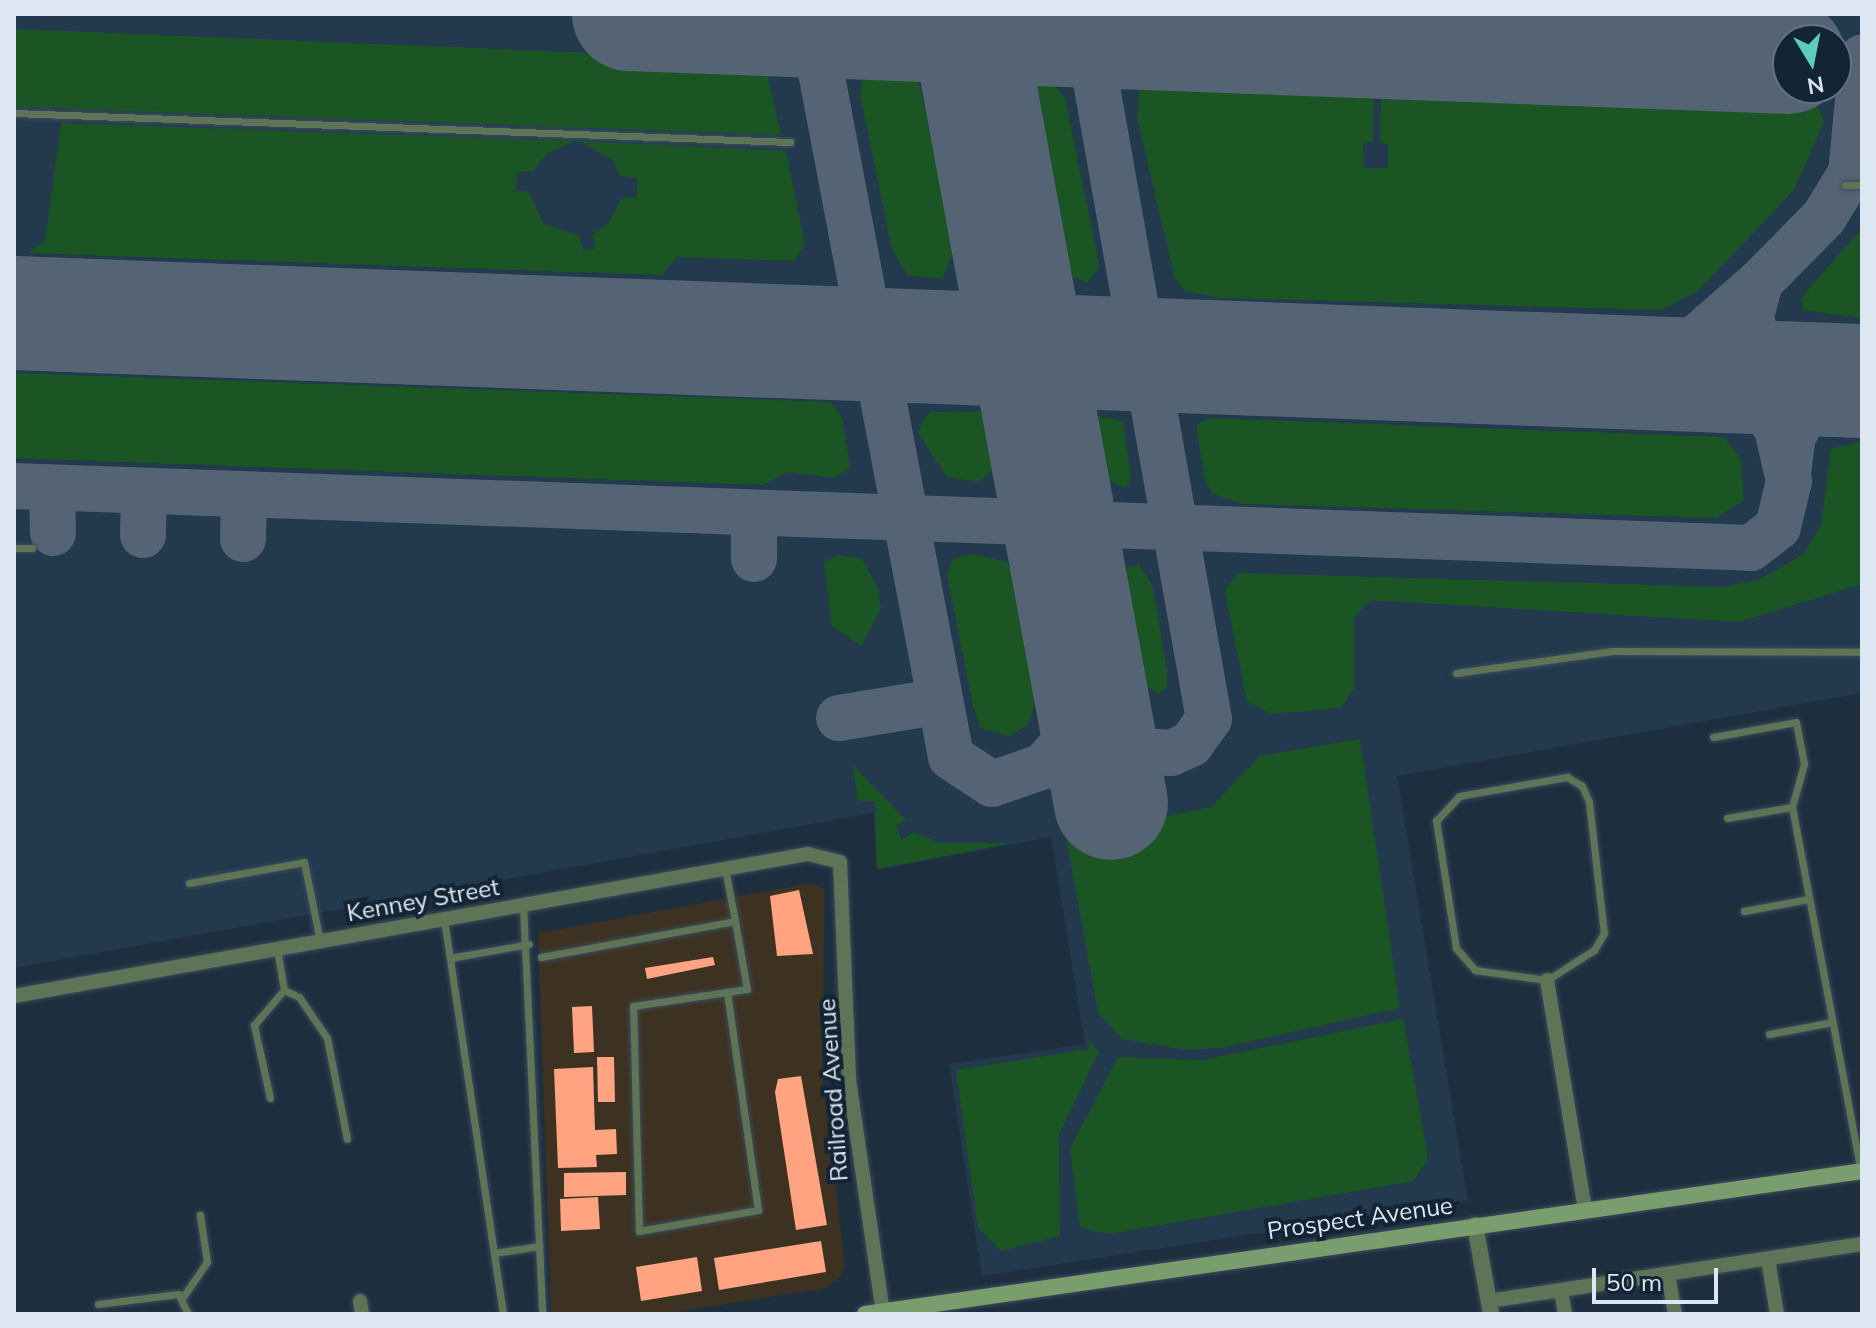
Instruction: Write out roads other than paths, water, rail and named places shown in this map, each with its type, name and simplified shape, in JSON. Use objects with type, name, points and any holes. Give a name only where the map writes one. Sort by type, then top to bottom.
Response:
[{"type":"main road","name":"Prospect Avenue","points":[[865,1314],[1862,1171]]},
{"type":"street","name":"Kenney Street","points":[[14,996],[808,854],[840,862]]},
{"type":"street","name":"Railroad Avenue","points":[[840,862],[849,1080],[883,1313]]},
{"type":"street","points":[[1547,980],[1585,1210]]},
{"type":"street","points":[[1475,1225],[1490,1308],[1561,1291],[1862,1244]]},
{"type":"street","points":[[1768,1259],[1777,1314]]},
{"type":"street","points":[[1668,1274],[1675,1314]]},
{"type":"street","points":[[1561,1291],[1565,1314]]},
{"type":"lane","points":[[14,113],[790,142]]},
{"type":"lane","points":[[1845,185],[1862,185]]},
{"type":"lane","points":[[14,548],[32,548]]},
{"type":"lane","points":[[1456,673],[1612,651],[1862,652]]},
{"type":"lane","points":[[1713,737],[1796,722],[1804,764],[1792,807],[1862,1171]]},
{"type":"lane","points":[[1567,777],[1582,786],[1589,802],[1607,915],[1594,950],[1547,980],[1491,974],[1465,960],[1436,821],[1459,796],[1567,777]]},
{"type":"lane","points":[[1727,818],[1792,807]]},
{"type":"lane","points":[[189,883],[304,862],[320,941]]},
{"type":"lane","points":[[725,868],[747,989],[633,1006],[639,1231],[758,1210],[727,992]]},
{"type":"lane","points":[[1744,911],[1809,899]]},
{"type":"lane","points":[[523,905],[529,944],[542,1314]]},
{"type":"lane","points":[[444,919],[503,1314]]},
{"type":"lane","points":[[541,957],[735,921]]},
{"type":"lane","points":[[450,958],[529,944]]},
{"type":"lane","points":[[277,949],[284,990]]},
{"type":"lane","points":[[270,1098],[254,1025],[284,990]]},
{"type":"lane","points":[[284,990],[299,997],[327,1038],[347,1139]]},
{"type":"lane","points":[[1769,1034],[1833,1022]]},
{"type":"lane","points":[[183,1297],[207,1262],[200,1215]]},
{"type":"lane","points":[[494,1253],[539,1246]]},
{"type":"lane","points":[[98,1304],[183,1297]]},
{"type":"lane","points":[[183,1297],[188,1314]]}]
